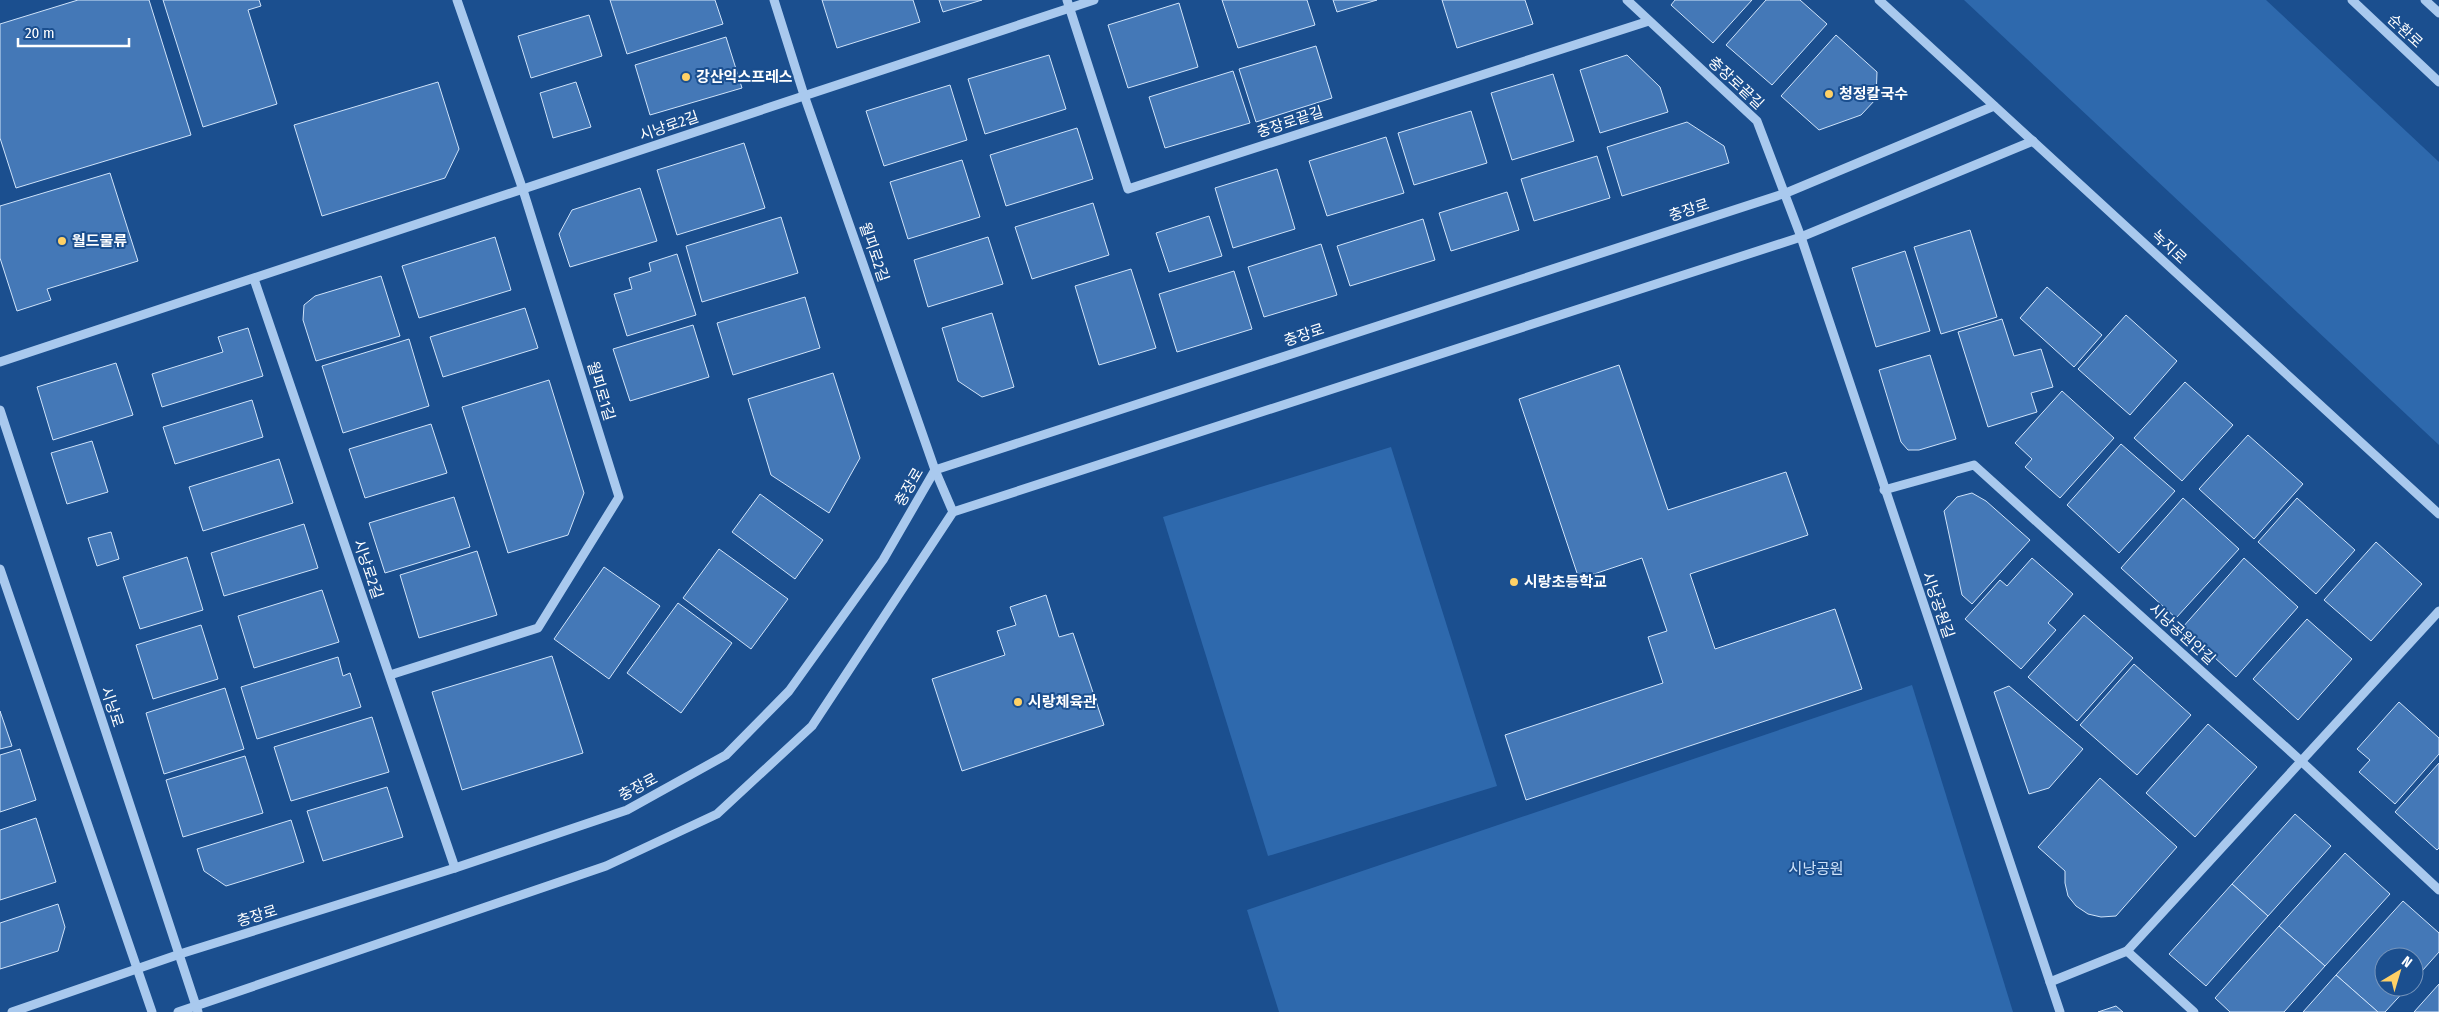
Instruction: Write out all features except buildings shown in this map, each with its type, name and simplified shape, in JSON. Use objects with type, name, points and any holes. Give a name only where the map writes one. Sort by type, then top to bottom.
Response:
[{"type":"street","name":"월피로1길","points":[[390,675],[538,628],[620,497],[523,190],[457,0]]},
{"type":"street","name":"월피로2길","points":[[774,0],[804,95],[936,470],[953,512]]},
{"type":"street","name":"시낭로2길","points":[[0,362],[523,190],[1069,4],[1094,0]]},
{"type":"street","name":"충장로끝길","points":[[1627,0],[1757,121],[1786,193],[1801,237]]},
{"type":"street","name":"녹지로","points":[[1880,0],[2439,514]]},
{"type":"street","name":"순환로","points":[[2352,0],[2439,82]]},
{"type":"street","points":[[2425,0],[2439,13]]},
{"type":"street","name":"충장로끝길","points":[[1069,4],[1128,189],[1649,21]]},
{"type":"street","name":"충장로","points":[[12,1012],[180,954],[455,868],[627,810],[726,755],[790,691],[883,560],[936,470],[1786,193],[1994,106]]},
{"type":"street","points":[[178,1012],[197,1009],[606,866],[717,814],[812,726],[953,512],[1801,237],[2033,141]]},
{"type":"street","name":"시낭공원길","points":[[1801,237],[2060,1012]]},
{"type":"street","name":"시낭로2길","points":[[254,279],[455,868]]},
{"type":"street","name":"시낭로","points":[[0,410],[197,1009]]},
{"type":"street","name":"시낭공원안길","points":[[1884,490],[1974,465],[2302,761],[2439,890]]},
{"type":"street","points":[[0,569],[152,1012]]},
{"type":"street","points":[[2050,982],[2127,951],[2439,611]]},
{"type":"street","points":[[2127,951],[2194,1012]]},
{"type":"green space","points":[[1964,0],[2266,0],[2439,162],[2439,445]]},
{"type":"green space","points":[[1391,447],[1497,786],[1268,856],[1163,517]]},
{"type":"green space","name":"시낭공원","points":[[1912,685],[2013,1012],[1279,1012],[1247,910]]},
{"type":"place","name":"강산익스프레스","points":[[686,77]]},
{"type":"place","name":"청정칼국수","points":[[1829,94]]},
{"type":"place","name":"월드물류","points":[[62,241]]},
{"type":"place","name":"시랑초등학교","points":[[1514,582]]},
{"type":"place","name":"시랑체육관","points":[[1018,702]]}]
